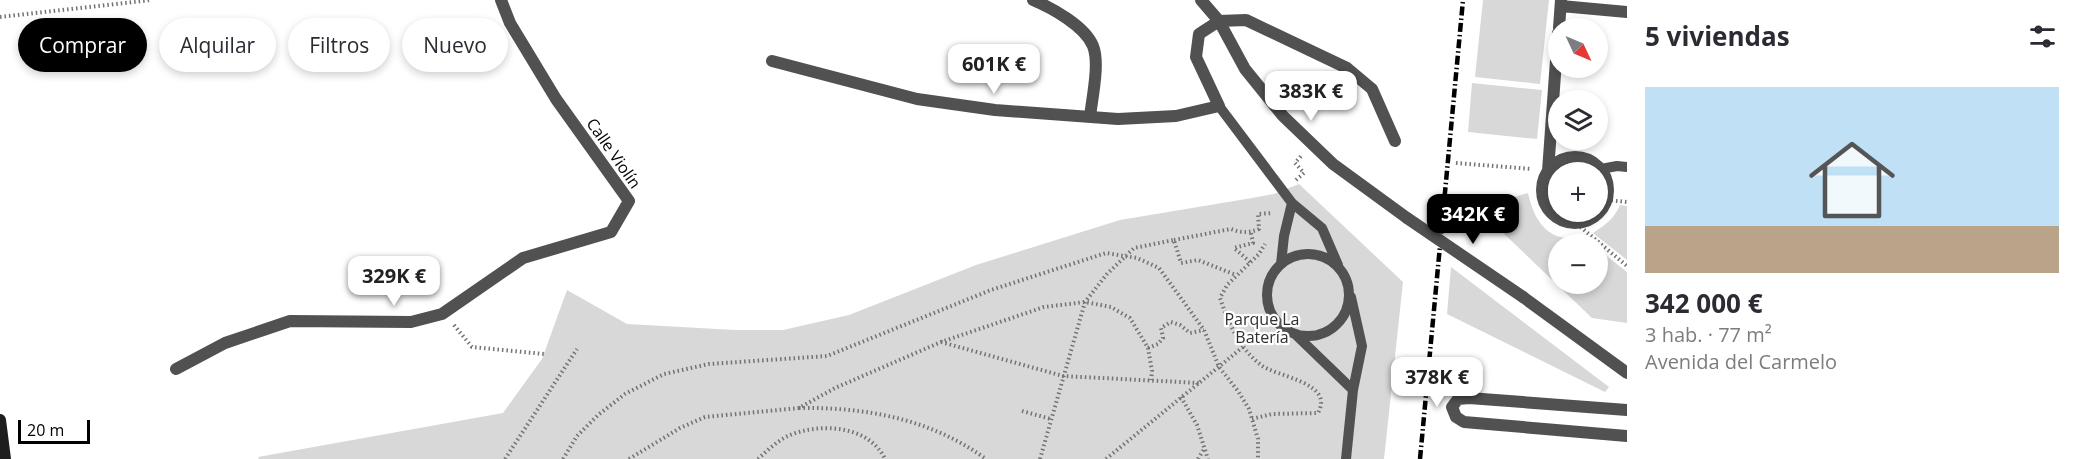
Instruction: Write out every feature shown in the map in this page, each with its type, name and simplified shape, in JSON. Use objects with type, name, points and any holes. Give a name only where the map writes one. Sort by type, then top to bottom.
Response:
[{"type":"main road","points":[[0,420],[5,459]]},
{"type":"street","name":"Calle Violín","points":[[176,369],[225,343],[290,321],[411,322],[442,314],[523,258],[611,232],[629,201],[556,99],[510,23],[501,0]]},
{"type":"street","points":[[1034,0],[1077,26],[1093,46],[1096,63],[1090,117]]},
{"type":"street","points":[[1201,0],[1219,21],[1245,69],[1282,116],[1334,164],[1627,373]]},
{"type":"street","points":[[1560,18],[1561,3],[1627,12]]},
{"type":"street","points":[[772,61],[916,99],[995,110],[1118,119],[1176,116],[1219,106],[1196,57],[1199,34],[1219,21],[1246,20],[1347,69],[1372,89],[1395,141]]},
{"type":"street","points":[[1549,162],[1555,78]]},
{"type":"street","points":[[1558,162],[1573,157],[1593,162]]},
{"type":"street","points":[[1548,171],[1542,181],[1541,192],[1548,209]]},
{"type":"street","points":[[1564,222],[1577,224],[1582,222]]},
{"type":"street","points":[[1627,410],[1469,398],[1458,399],[1452,407],[1456,417],[1464,422],[1627,436]]},
{"type":"lane","points":[[1219,106],[1292,203],[1322,228],[1338,266]]},
{"type":"lane","points":[[1608,168],[1627,166]]},
{"type":"lane","points":[[1281,264],[1284,236],[1292,203]]},
{"type":"lane","points":[[1346,459],[1353,390],[1362,345],[1346,276],[1325,256],[1307,253],[1292,257],[1281,264],[1271,278],[1267,296],[1273,317],[1281,326],[1295,334],[1353,390]]},
{"type":"lane","points":[[1295,334],[1315,336],[1327,332],[1341,320],[1346,312],[1350,292]]},
{"type":"path","points":[[0,17],[151,0]]},
{"type":"path","points":[[1276,182],[1293,182],[1304,173],[1295,163]]},
{"type":"path","points":[[1456,163],[1548,171]]},
{"type":"path","points":[[1608,200],[1627,202]]},
{"type":"path","points":[[1272,206],[1272,223]]},
{"type":"path","points":[[1040,459],[1084,302],[1124,256],[1134,248],[1231,228],[1239,232],[1251,232],[1260,229],[1258,214],[1273,213]]},
{"type":"path","points":[[1577,224],[1627,266]]},
{"type":"path","points":[[1250,262],[1234,248],[1253,243],[1251,232]]},
{"type":"path","points":[[1252,419],[1272,414],[1318,414],[1320,409],[1319,396],[1311,386],[1263,366],[1243,347],[1229,323],[1220,298],[1236,274],[1259,254],[1269,237]]},
{"type":"path","points":[[1174,240],[1181,262],[1198,260],[1236,274]]},
{"type":"path","points":[[563,459],[577,436],[598,415],[625,394],[664,374],[709,364],[827,356],[991,290],[1106,253],[1137,258],[1159,268],[1204,330],[1219,367],[1249,409],[1258,439],[1258,459]]},
{"type":"path","points":[[799,408],[835,388],[941,342],[1044,307],[1084,302],[1111,307],[1130,318],[1148,348],[1152,371],[1151,380]]},
{"type":"path","points":[[452,322],[472,347],[544,354]]},
{"type":"path","points":[[1148,348],[1161,341],[1163,338],[1161,328],[1171,322],[1180,325],[1190,333],[1204,330]]},
{"type":"path","points":[[941,342],[1063,376],[1199,383]]},
{"type":"path","points":[[1106,459],[1243,347]]},
{"type":"path","points":[[505,459],[577,349]]},
{"type":"path","points":[[1182,397],[1197,425],[1208,459]]},
{"type":"path","points":[[629,459],[680,428],[705,417],[799,408],[836,407],[924,425],[954,439],[986,459]]},
{"type":"path","points":[[1022,411],[1051,418]]},
{"type":"path","points":[[758,459],[788,436],[827,428],[853,431],[868,438],[881,451],[885,459]]},
{"type":"path","points":[[1198,459],[1204,448]]},
{"type":"green space","points":[[1483,0],[1549,0],[1540,84],[1475,77]]},
{"type":"green space","points":[[1472,83],[1542,90],[1537,139],[1468,132]]},
{"type":"green space","name":"Parque La Batería","points":[[1299,184],[1403,282],[1384,459],[259,459],[258,457],[503,413],[542,359],[567,290],[627,324],[735,330],[783,330],[849,315],[976,265],[1120,220],[1274,194]]},
{"type":"green space","points":[[1528,193],[1538,219],[1553,234],[1548,234],[1548,276],[1500,230],[1473,209]]},
{"type":"green space","points":[[1620,205],[1627,206],[1627,260],[1608,245],[1608,234],[1593,233],[1608,222]]},
{"type":"green space","points":[[1608,257],[1627,272],[1627,323],[1592,318],[1567,294],[1608,294]]},
{"type":"green space","points":[[1451,267],[1609,387],[1605,392],[1447,314]]},
{"type":"railway","points":[[1420,459],[1463,0]]}]
